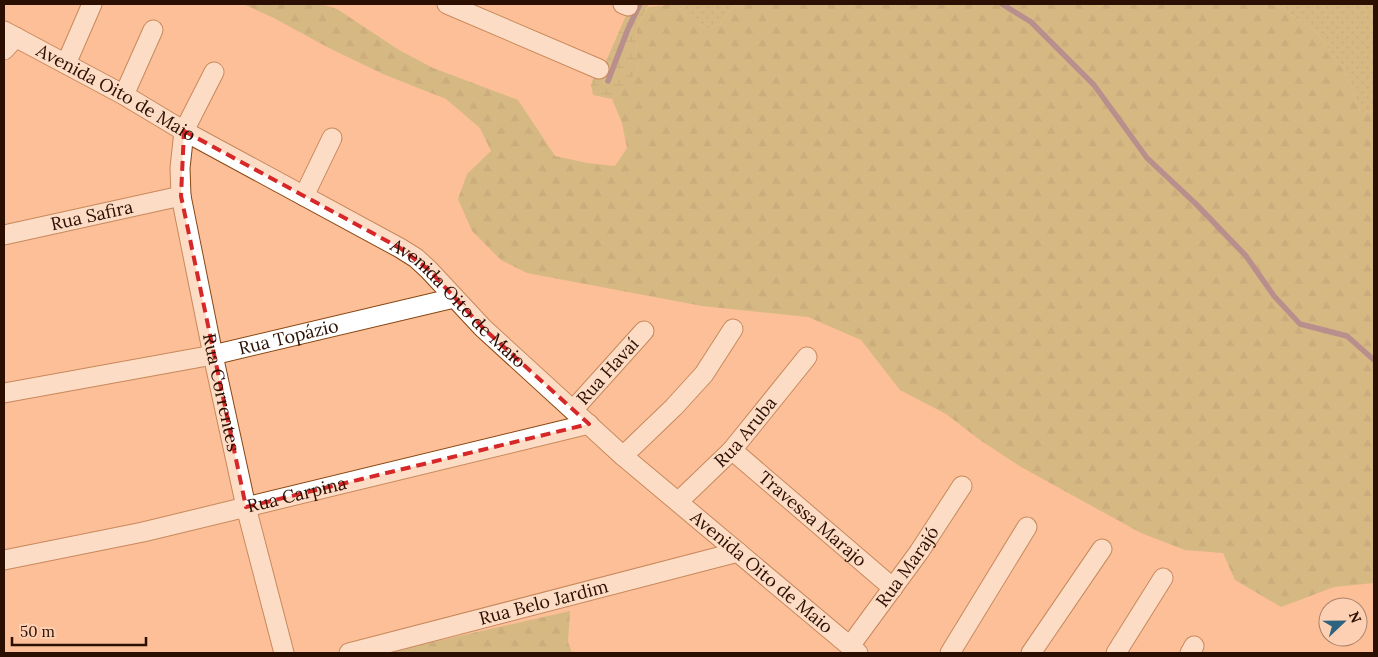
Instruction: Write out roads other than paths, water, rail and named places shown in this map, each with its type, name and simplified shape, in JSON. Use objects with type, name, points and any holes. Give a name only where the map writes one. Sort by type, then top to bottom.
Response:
[{"type":"street","points":[[66,64],[92,4]]},
{"type":"street","points":[[447,4],[599,69]]},
{"type":"street","points":[[124,95],[153,30]]},
{"type":"street","name":"Avenida Oito de Maio","points":[[8,40],[66,64],[124,95],[184,131],[408,253],[429,270],[484,328],[623,456],[679,501],[854,650]]},
{"type":"street","points":[[184,131],[214,72]]},
{"type":"street","name":"Rua Correntes","points":[[184,131],[180,168],[180,196],[246,507],[284,653]]},
{"type":"street","points":[[304,196],[332,138]]},
{"type":"street","name":"Rua Safira","points":[[4,235],[180,196]]},
{"type":"street","name":"Rua Topázio","points":[[4,393],[213,355],[454,298]]},
{"type":"street","points":[[623,456],[674,407],[704,374],[733,329]]},
{"type":"street","name":"Rua Havaí","points":[[573,410],[644,331]]},
{"type":"street","name":"Rua Aruba","points":[[679,501],[732,450],[808,357]]},
{"type":"street","name":"Rua Carpina","points":[[4,560],[143,532],[589,424]]},
{"type":"street","name":"Travessa Marajo","points":[[732,450],[893,588]]},
{"type":"street","name":"Rua Marajó","points":[[854,650],[893,588],[962,486]]},
{"type":"street","points":[[950,653],[1027,527]]},
{"type":"street","points":[[1031,653],[1102,549]]},
{"type":"street","name":"Rua Belo Jardim","points":[[349,653],[738,552]]},
{"type":"street","points":[[1116,653],[1163,578]]},
{"type":"waterway","points":[[608,81],[640,4]]},
{"type":"waterway","points":[[1002,4],[1031,22],[1094,85],[1147,158],[1196,204],[1246,256],[1274,296],[1300,324],[1347,336],[1374,360]]}]
